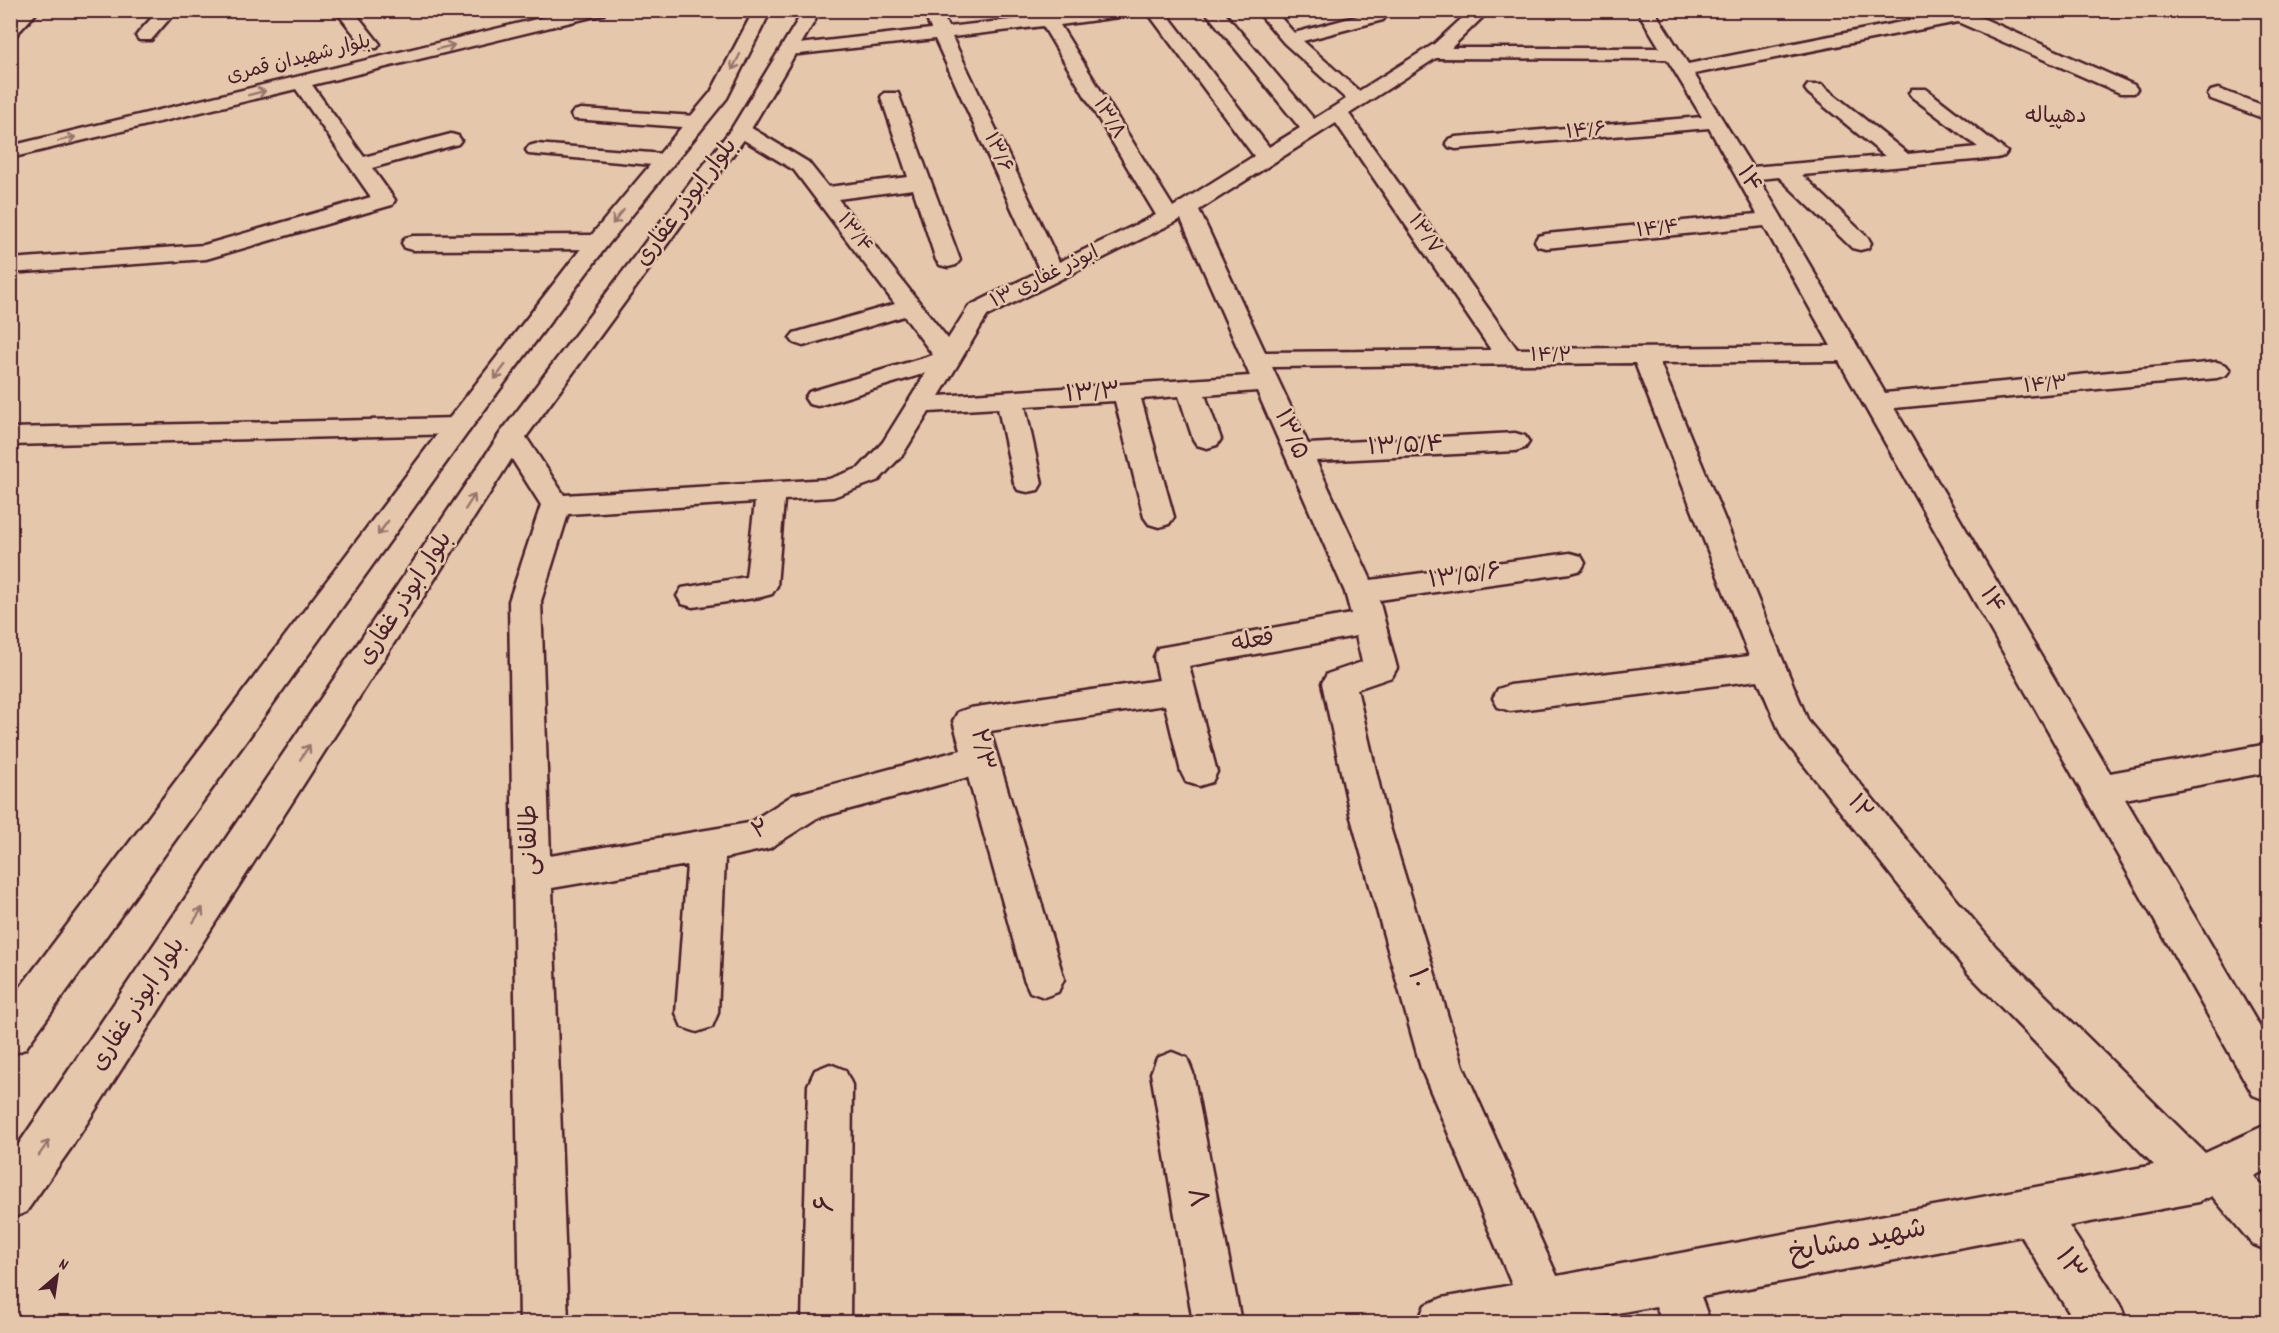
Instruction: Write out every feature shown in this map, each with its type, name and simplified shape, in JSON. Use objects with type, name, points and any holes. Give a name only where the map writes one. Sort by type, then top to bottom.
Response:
[{"type":"street","points":[[10,31],[31,10]]},
{"type":"street","points":[[146,36],[169,10]]},
{"type":"street","points":[[343,10],[371,44]]},
{"type":"street","name":"بلوار شهیدان قمری","points":[[12,152],[598,10]]},
{"type":"street","name":"بلوار ابوذر غفاری","points":[[10,1196],[62,1122],[512,437],[741,130],[813,10]]},
{"type":"street","name":"۱۳/۶","points":[[931,10],[1053,274]]},
{"type":"street","points":[[790,50],[941,33],[1046,16],[1142,10]]},
{"type":"street","points":[[1155,10],[1266,158]]},
{"type":"street","points":[[1212,10],[1311,129]]},
{"type":"street","name":"۱۳/۷","points":[[1264,10],[1348,106],[1510,358]]},
{"type":"street","name":"۱۳ ابوذر غفاری","points":[[556,505],[833,488],[869,474],[892,448],[978,311],[1177,212],[1432,53],[1482,10]]},
{"type":"street","name":"۱۴","points":[[1645,10],[1715,122],[2268,1080]]},
{"type":"street","points":[[2022,10],[2127,10]]},
{"type":"street","name":"بلوار ابوذر غفاری","points":[[10,1035],[458,426],[598,242],[720,94],[762,11]]},
{"type":"street","points":[[1432,53],[1679,62],[1957,14],[2127,89]]},
{"type":"street","name":"۱۳/۸","points":[[1046,16],[1177,212]]},
{"type":"street","points":[[1290,39],[1377,16]]},
{"type":"street","name":"بلوار شهیدان قمری","points":[[348,50],[393,39]]},
{"type":"street","points":[[10,266],[206,252],[384,200],[301,82]]},
{"type":"street","points":[[1815,89],[1904,161]]},
{"type":"street","points":[[1745,174],[1997,152],[1919,93]]},
{"type":"street","points":[[2218,95],[2268,114]]},
{"type":"street","points":[[891,97],[948,260]]},
{"type":"street","points":[[581,115],[696,122]]},
{"type":"street","name":"۱۴/۶","points":[[1456,143],[1715,122]]},
{"type":"street","points":[[11,129],[12,152]]},
{"type":"street","name":"۱۳/۴","points":[[741,130],[801,166],[949,358]]},
{"type":"street","points":[[359,165],[451,140]]},
{"type":"street","points":[[536,150],[664,160]]},
{"type":"street","points":[[1785,171],[1860,243]]},
{"type":"street","points":[[822,194],[921,182]]},
{"type":"street","name":"۱۳/۵","points":[[1177,212],[1261,372],[1298,453],[1365,607],[1380,668]]},
{"type":"street","name":"۱۴/۴","points":[[1546,241],[1771,219]]},
{"type":"street","points":[[413,243],[598,242]]},
{"type":"street","points":[[803,338],[909,307]]},
{"type":"street","name":"۱۴/۲","points":[[1261,372],[1510,358],[1847,353]]},
{"type":"street","name":"۱۲","points":[[1645,357],[1794,728],[1982,960],[2268,1228]]},
{"type":"street","points":[[818,398],[949,358]]},
{"type":"street","name":"۱۴/۳","points":[[1876,402],[2217,370]]},
{"type":"street","name":"۱۳/۳","points":[[919,405],[1189,388],[1261,372]]},
{"type":"street","points":[[1189,388],[1207,439]]},
{"type":"street","points":[[1126,392],[1159,517]]},
{"type":"street","points":[[1010,400],[1028,483]]},
{"type":"street","points":[[10,437],[458,426]]},
{"type":"street","points":[[512,437],[556,505]]},
{"type":"street","name":"۱۳/۵/۴","points":[[1298,453],[1515,442]]},
{"type":"street","points":[[693,596],[761,586],[770,492]]},
{"type":"street","name":"طالقانی","points":[[543,1323],[525,601],[556,505]]},
{"type":"street","name":"۱۳/۵/۶","points":[[1365,607],[1570,563]]},
{"type":"street","name":"قعله","points":[[1179,690],[1170,657],[1365,607]]},
{"type":"street","points":[[1510,698],[1769,666]]},
{"type":"street","name":"۱۰","points":[[1380,668],[1339,683],[1368,814],[1442,1068],[1544,1304]]},
{"type":"street","points":[[1179,690],[1199,772]]},
{"type":"street","name":"۲/۳","points":[[1044,978],[970,721],[1179,690]]},
{"type":"street","points":[[2100,789],[2268,758]]},
{"type":"street","name":"۲","points":[[532,875],[757,837],[806,806],[981,759]]},
{"type":"street","points":[[697,1013],[706,845]]},
{"type":"street","name":"۸","points":[[1172,1073],[1217,1323]]},
{"type":"street","name":"۶","points":[[826,1323],[830,1084]]},
{"type":"street","name":"شهید مشایخ","points":[[1442,1323],[2209,1174],[2268,1146]]},
{"type":"street","name":"۱۳","points":[[2032,1210],[2103,1323]]},
{"type":"street","name":"طالقانی","points":[[522,1323],[542,1261]]},
{"type":"street","points":[[1670,1279],[1686,1323]]},
{"type":"district","name":"دهپیاله","points":[[2056,117]]}]
